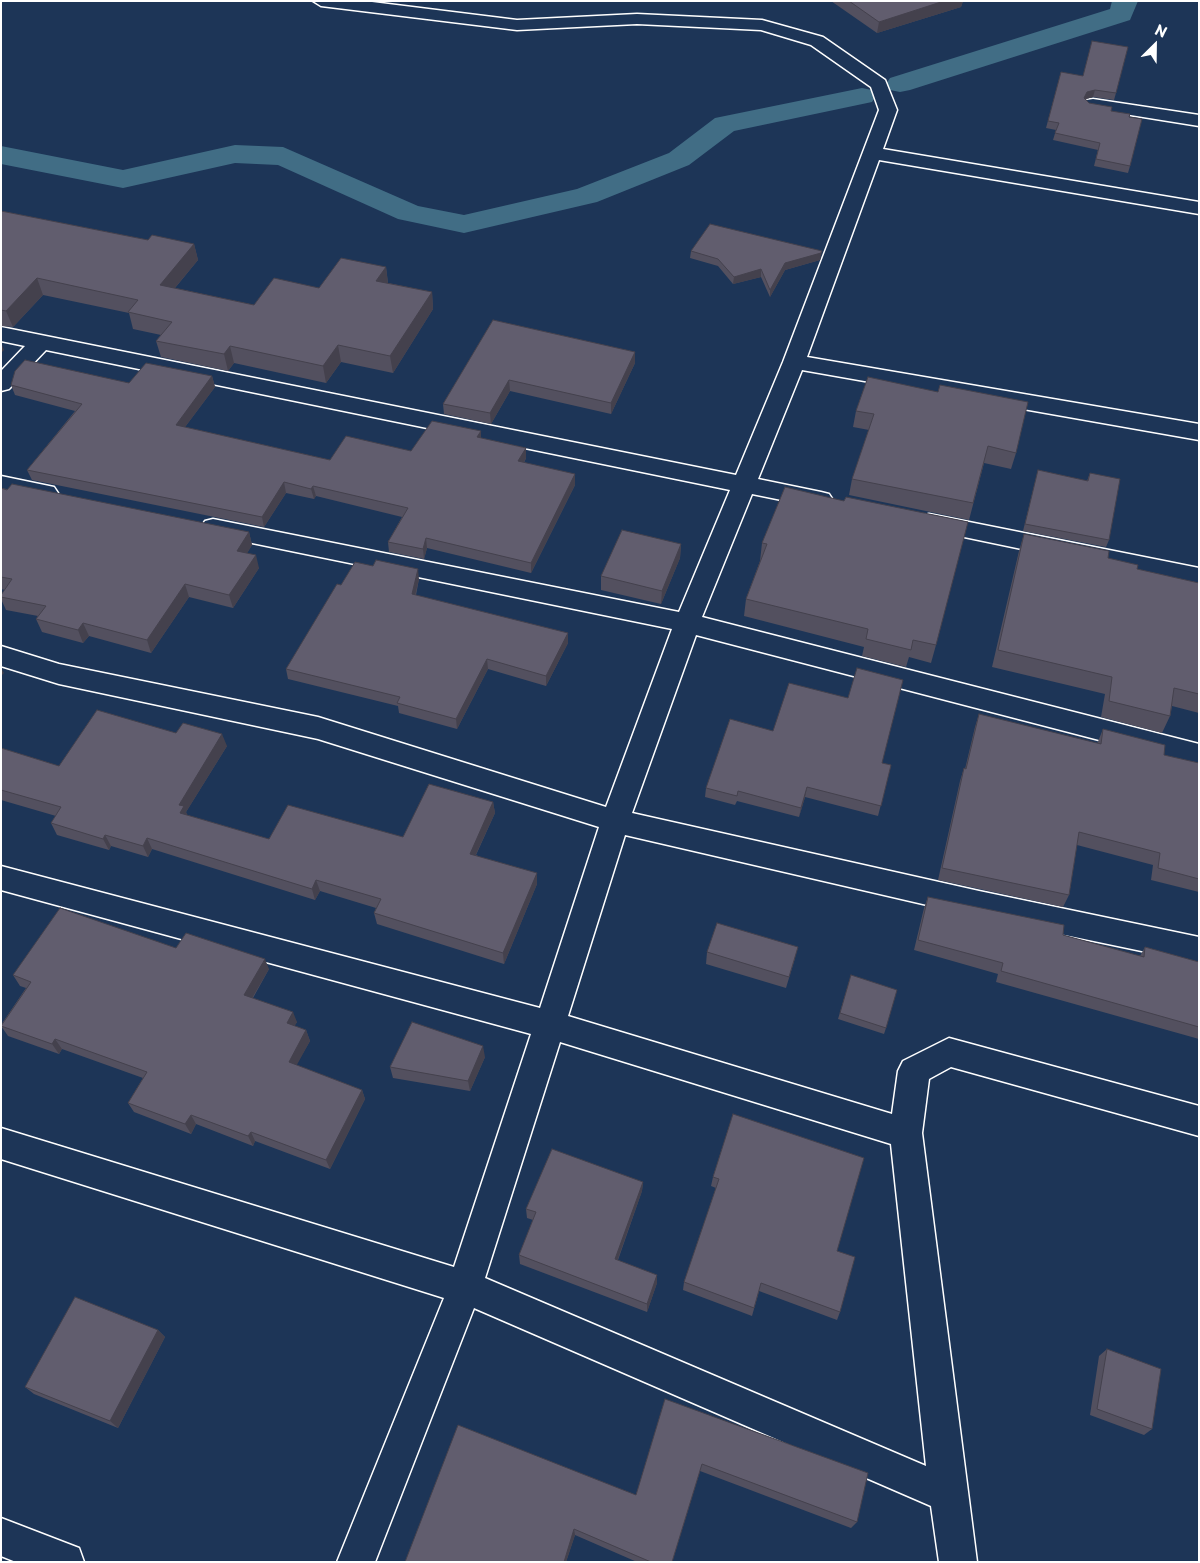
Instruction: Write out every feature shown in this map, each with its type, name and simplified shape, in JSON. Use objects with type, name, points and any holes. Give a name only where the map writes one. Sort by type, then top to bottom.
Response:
[{"type":"street","points":[[321,1],[518,25],[637,19],[762,25],[817,41],[879,84],[888,110],[794,362],[687,624],[615,820],[465,1287],[356,1562]]},
{"type":"street","points":[[1093,104],[1199,121]]},
{"type":"street","points":[[872,153],[1199,208]]},
{"type":"street","points":[[1,334],[841,504]]},
{"type":"street","points":[[1,384],[41,342]]},
{"type":"street","points":[[794,362],[1199,432]]},
{"type":"street","points":[[1,484],[70,498]]},
{"type":"street","points":[[908,518],[1199,577]]},
{"type":"street","points":[[188,522],[687,624],[1199,755]]},
{"type":"street","points":[[1,656],[59,674],[318,728],[615,820],[978,904],[1199,950]]},
{"type":"street","points":[[1,878],[550,1025],[906,1133]]},
{"type":"street","points":[[958,1562],[948,1494],[906,1133],[914,1071],[948,1052],[1199,1122]]},
{"type":"street","points":[[1,1143],[465,1287],[948,1494]]},
{"type":"street","points":[[1,1537],[65,1562]]},
{"type":"building","points":[[849,1],[944,1],[879,22]]},
{"type":"building","points":[[1092,41],[1128,47],[1116,93],[1095,90],[1087,92],[1084,98],[1089,103],[1112,107],[1111,111],[1130,114],[1129,117],[1142,119],[1130,166],[1096,159],[1100,143],[1055,133],[1059,123],[1048,121],[1061,72],[1083,76]]},
{"type":"building","points":[[1,211],[148,240],[152,235],[194,244],[160,285],[254,305],[274,278],[319,288],[341,258],[386,267],[376,281],[432,292],[390,356],[338,345],[323,366],[230,346],[224,354],[156,341],[172,322],[128,312],[138,300],[37,278],[6,311],[1,310]]},
{"type":"building","points":[[710,224],[822,251],[821,253],[785,263],[770,290],[761,269],[734,277],[718,259],[691,251]]},
{"type":"building","points":[[493,320],[635,352],[611,403],[509,380],[490,413],[443,404]]},
{"type":"building","points":[[25,360],[129,383],[146,363],[212,376],[176,425],[330,460],[346,436],[411,451],[432,421],[481,431],[477,437],[526,448],[518,461],[575,474],[531,563],[426,538],[423,549],[388,542],[408,508],[313,486],[311,489],[284,482],[262,517],[27,470],[82,404],[11,385],[15,371]]},
{"type":"building","points":[[868,377],[938,392],[940,385],[1028,402],[1016,453],[988,446],[973,503],[852,479],[874,414],[856,411]]},
{"type":"building","points":[[1038,470],[1088,481],[1090,473],[1120,479],[1109,540],[1025,524]]},
{"type":"building","points":[[12,484],[249,532],[237,551],[256,555],[229,595],[185,584],[147,640],[83,623],[78,630],[36,619],[46,606],[1,597],[12,579],[1,577],[1,488],[7,490]]},
{"type":"building","points":[[785,487],[844,501],[846,497],[968,522],[936,645],[913,640],[911,650],[866,639],[868,629],[746,599],[767,544],[762,543]]},
{"type":"building","points":[[622,530],[681,544],[662,591],[601,576]]},
{"type":"building","points":[[1024,534],[1109,551],[1108,558],[1138,565],[1137,569],[1199,583],[1199,694],[1174,688],[1170,716],[1109,701],[1112,677],[998,650]]},
{"type":"building","points":[[376,560],[418,569],[412,594],[568,633],[546,676],[487,659],[456,719],[397,703],[400,697],[286,669],[337,584],[341,585],[355,562],[373,566]]},
{"type":"building","points":[[857,668],[903,680],[882,763],[891,765],[881,806],[807,787],[801,808],[738,791],[737,796],[706,788],[730,719],[773,731],[789,683],[848,698]]},
{"type":"building","points":[[97,710],[176,733],[183,723],[222,734],[179,805],[184,806],[180,813],[269,839],[288,805],[403,837],[429,784],[493,802],[470,854],[537,873],[503,953],[374,913],[381,899],[316,880],[312,889],[147,838],[143,846],[105,835],[103,839],[51,823],[61,807],[1,790],[1,748],[59,766]]},
{"type":"building","points":[[979,714],[1101,744],[1103,729],[1165,745],[1164,755],[1199,763],[1199,879],[1158,868],[1160,853],[1079,832],[1069,895],[942,868],[964,768],[966,769]]},
{"type":"building","points":[[928,897],[1064,925],[1063,935],[1144,957],[1145,947],[1199,962],[1199,1027],[1001,971],[1003,963],[918,940]]},
{"type":"building","points":[[60,908],[176,948],[186,933],[265,959],[244,995],[293,1012],[287,1023],[306,1030],[289,1062],[362,1090],[326,1160],[251,1132],[248,1136],[191,1115],[185,1124],[128,1103],[147,1072],[55,1039],[52,1044],[1,1026],[31,982],[13,975]]},
{"type":"building","points":[[717,923],[798,947],[789,977],[707,952]]},
{"type":"building","points":[[851,975],[897,990],[886,1028],[840,1013]]},
{"type":"building","points":[[412,1022],[483,1046],[468,1081],[390,1067]]},
{"type":"building","points":[[733,1114],[864,1158],[837,1251],[855,1257],[840,1312],[761,1283],[754,1308],[684,1282],[719,1179],[713,1177]]},
{"type":"building","points":[[552,1149],[643,1182],[615,1259],[657,1275],[647,1304],[519,1255],[536,1212],[526,1209]]},
{"type":"building","points":[[75,1297],[158,1330],[110,1421],[25,1387]]},
{"type":"building","points":[[1107,1349],[1161,1369],[1152,1429],[1097,1409]]},
{"type":"building","points":[[665,1399],[868,1473],[857,1522],[702,1464],[672,1562],[651,1562],[574,1529],[564,1562],[405,1562],[458,1425],[636,1495]]},
{"type":"waterway","points":[[900,84],[1121,14],[1125,1]]},
{"type":"waterway","points":[[1,155],[123,179],[235,154],[283,156],[409,213],[464,224],[586,196],[679,159],[725,124],[862,96]]}]
